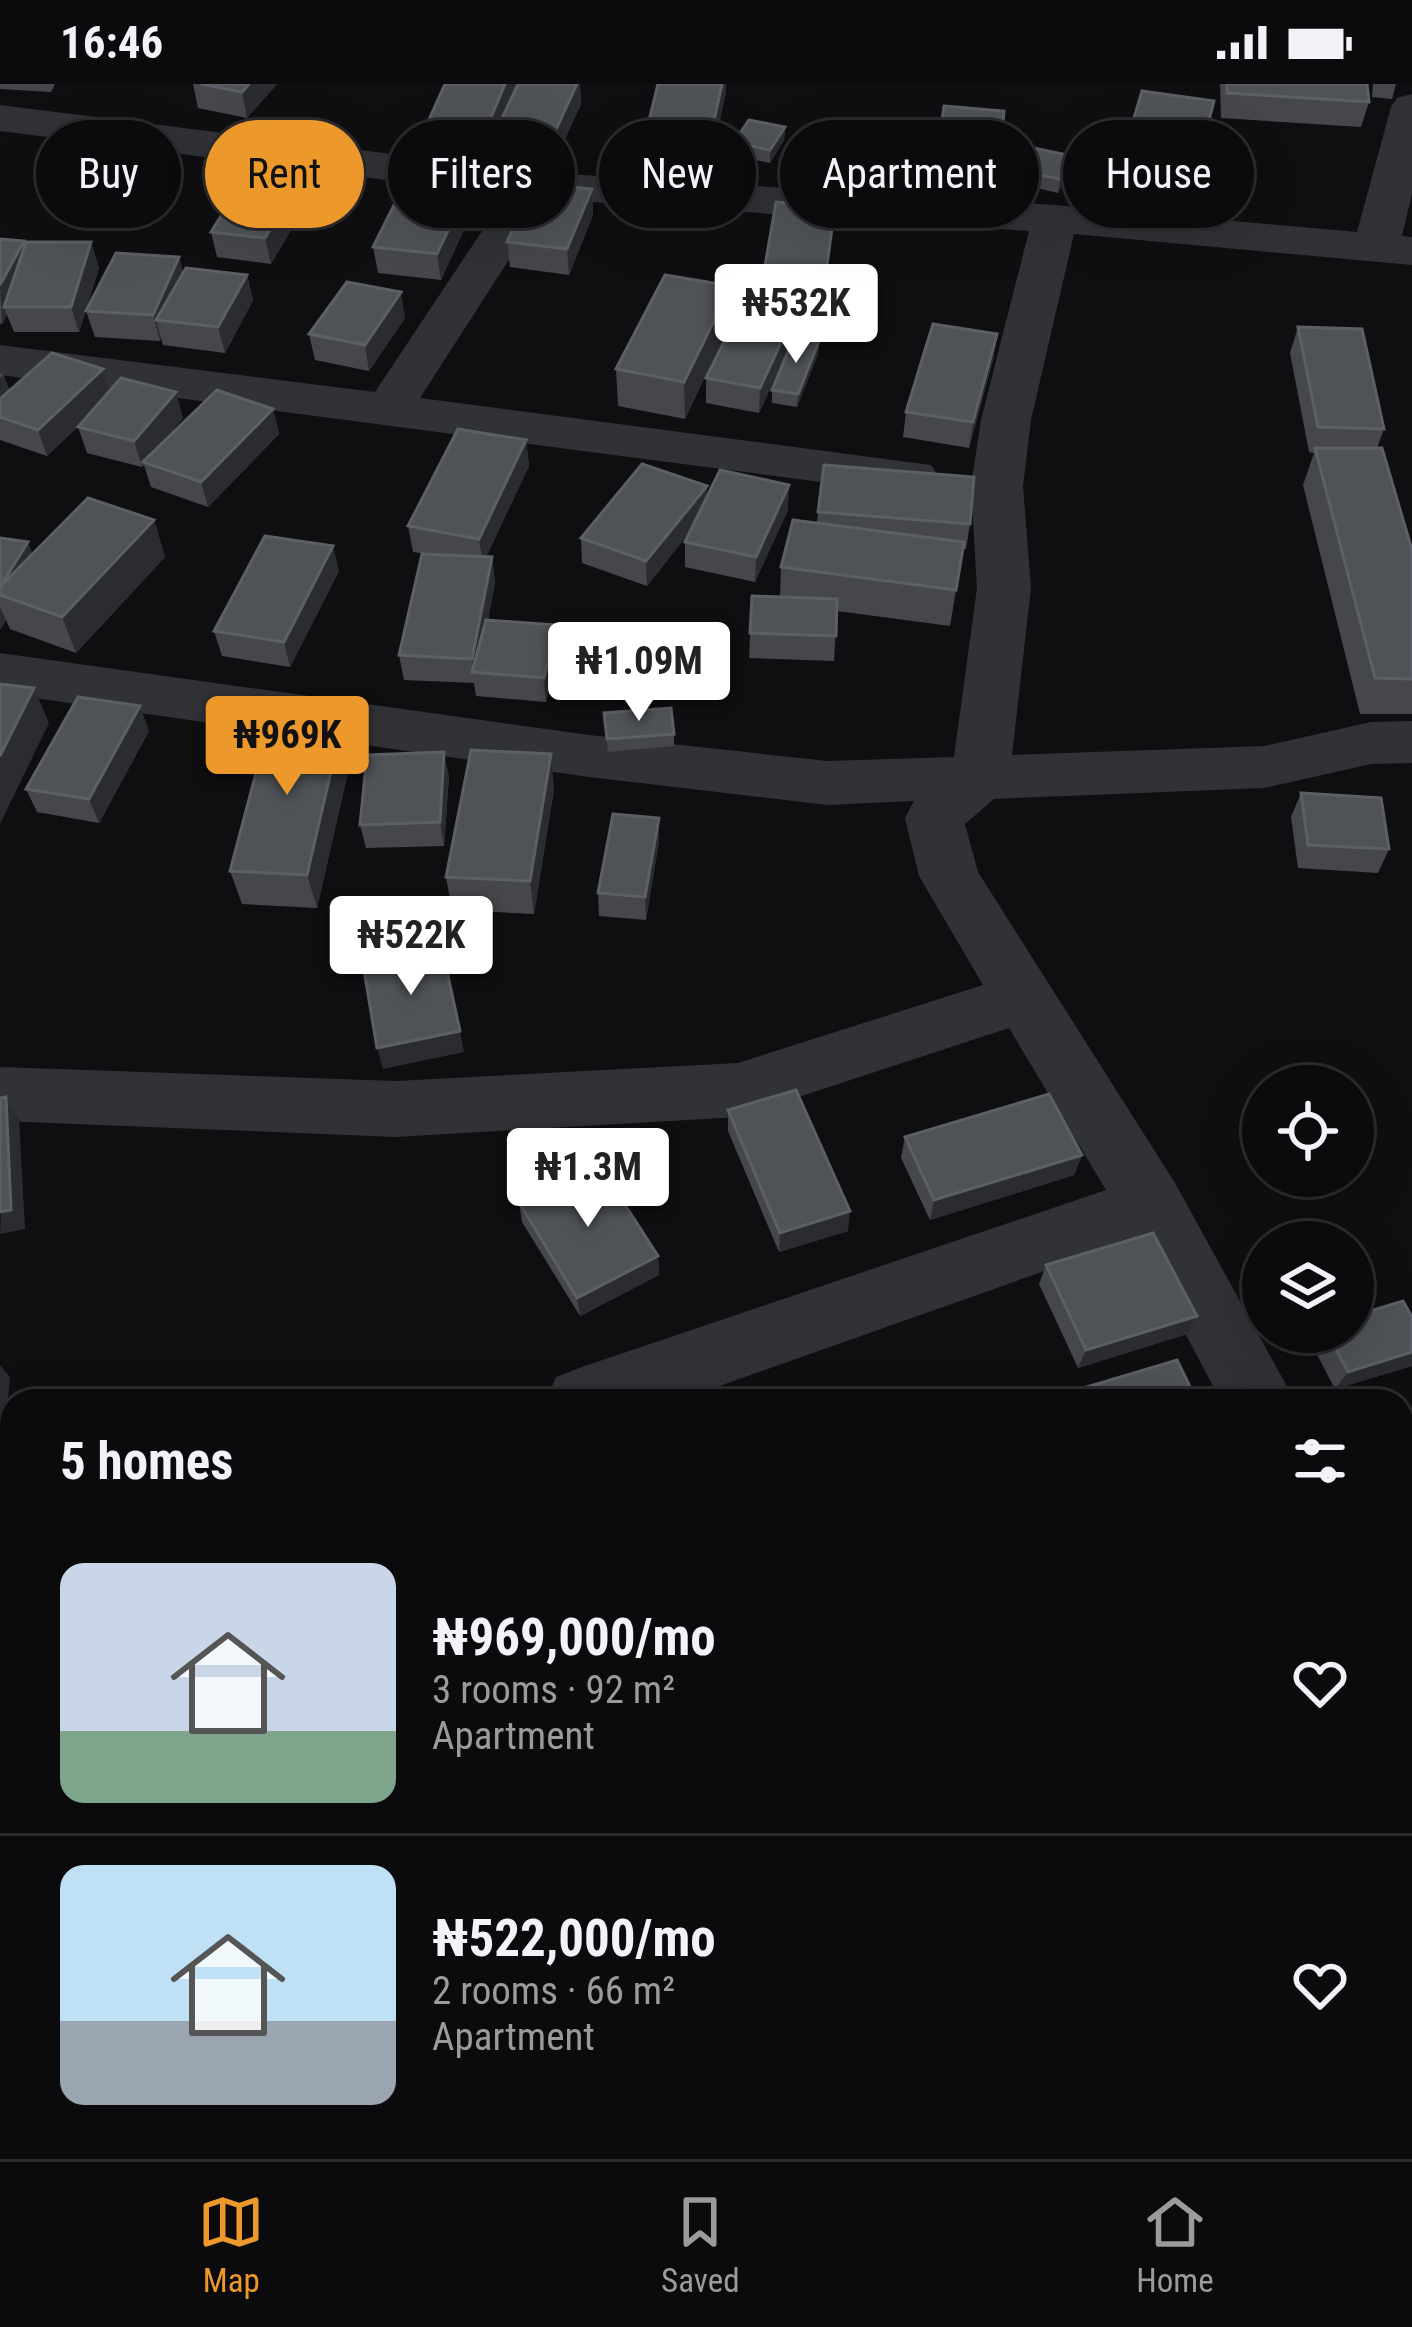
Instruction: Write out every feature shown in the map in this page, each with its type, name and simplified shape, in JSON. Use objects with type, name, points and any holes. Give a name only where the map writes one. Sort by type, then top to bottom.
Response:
[{"type":"street","points":[[575,187],[1055,219],[1394,250],[1412,107]]},
{"type":"street","points":[[0,118],[388,166]]},
{"type":"street","points":[[1055,219],[1006,420],[997,486],[1004,588],[980,778],[934,818],[949,876],[1150,1204],[1252,1389]]},
{"type":"street","points":[[389,408],[506,228]]},
{"type":"street","points":[[0,360],[389,408],[668,449],[997,486]]},
{"type":"street","points":[[0,673],[589,756],[803,780],[1264,766],[1371,743],[1412,742]]},
{"type":"street","points":[[0,1094],[396,1109],[738,1090],[1021,998]]},
{"type":"street","points":[[641,1389],[1150,1204]]},
{"type":"building","points":[[201,84],[249,84],[242,92]]},
{"type":"building","points":[[445,84],[505,84],[490,120],[429,120]]},
{"type":"building","points":[[518,84],[577,84],[560,120],[501,120]]},
{"type":"building","points":[[658,84],[722,84],[714,120],[649,120]]},
{"type":"building","points":[[1227,84],[1367,84],[1369,102],[1227,93]]},
{"type":"building","points":[[1142,91],[1214,101],[1209,120],[1133,120]]},
{"type":"building","points":[[944,106],[1004,111],[1003,120],[942,120]]},
{"type":"building","points":[[756,121],[780,126],[770,150],[756,147]]},
{"type":"building","points":[[1039,149],[1063,154],[1060,179],[1039,175]]},
{"type":"building","points":[[575,187],[592,189],[567,249],[507,242],[513,228],[575,228]]},
{"type":"building","points":[[776,202],[780,202],[780,228],[832,228],[824,287],[762,283]]},
{"type":"building","points":[[388,217],[388,228],[449,228],[437,254],[373,247]]},
{"type":"building","points":[[213,228],[271,228],[265,238],[211,232]]},
{"type":"building","points":[[0,239],[24,241],[0,285]]},
{"type":"building","points":[[26,242],[91,242],[71,307],[4,307]]},
{"type":"building","points":[[116,253],[179,257],[153,315],[86,311]]},
{"type":"building","points":[[186,268],[247,275],[218,327],[156,320]]},
{"type":"building","points":[[665,275],[731,286],[684,382],[616,369]]},
{"type":"building","points":[[347,282],[401,292],[365,345],[309,334]]},
{"type":"building","points":[[739,311],[791,321],[760,388],[706,378]]},
{"type":"building","points":[[933,324],[997,334],[973,422],[906,412]]},
{"type":"building","points":[[1298,327],[1362,329],[1384,429],[1318,427]]},
{"type":"building","points":[[794,337],[819,341],[798,394],[772,390]]},
{"type":"building","points":[[52,353],[103,369],[38,430],[0,417],[0,399]]},
{"type":"building","points":[[121,378],[176,392],[134,441],[78,427]]},
{"type":"building","points":[[217,390],[273,409],[201,482],[143,462]]},
{"type":"building","points":[[458,429],[526,440],[479,539],[408,526]]},
{"type":"building","points":[[1315,448],[1382,448],[1412,550],[1412,679],[1375,678]]},
{"type":"building","points":[[642,464],[707,486],[646,561],[581,538]]},
{"type":"building","points":[[824,465],[974,477],[970,524],[818,512]]},
{"type":"building","points":[[720,470],[789,485],[756,557],[685,542]]},
{"type":"building","points":[[88,498],[154,520],[62,617],[0,595],[0,587]]},
{"type":"building","points":[[793,520],[964,542],[956,590],[781,567]]},
{"type":"building","points":[[265,536],[333,546],[284,642],[214,631]]},
{"type":"building","points":[[0,538],[28,542],[0,587]]},
{"type":"building","points":[[422,554],[492,557],[472,659],[399,655]]},
{"type":"building","points":[[752,596],[837,599],[836,636],[750,633]]},
{"type":"building","points":[[486,620],[557,625],[544,678],[472,672]]},
{"type":"building","points":[[0,684],[34,688],[0,756]]},
{"type":"building","points":[[78,697],[140,706],[89,799],[26,789]]},
{"type":"building","points":[[671,708],[674,734],[607,739],[604,713]]},
{"type":"building","points":[[270,720],[342,724],[307,875],[230,871]]},
{"type":"building","points":[[471,750],[551,754],[530,881],[446,877]]},
{"type":"building","points":[[444,752],[440,822],[360,825],[367,755]]},
{"type":"building","points":[[1301,793],[1381,798],[1389,849],[1308,845]]},
{"type":"building","points":[[613,814],[659,818],[645,897],[598,893]]},
{"type":"building","points":[[442,948],[460,1031],[377,1048],[363,964]]},
{"type":"building","points":[[796,1090],[850,1211],[780,1233],[728,1110]]},
{"type":"building","points":[[1049,1094],[1082,1155],[934,1200],[905,1137]]},
{"type":"building","points":[[6,1097],[11,1210],[0,1212],[0,1098]]},
{"type":"building","points":[[598,1163],[658,1256],[577,1298],[519,1202]]},
{"type":"building","points":[[1153,1233],[1197,1316],[1086,1350],[1046,1265]]},
{"type":"building","points":[[1403,1301],[1412,1317],[1412,1352],[1348,1372],[1338,1353],[1374,1353],[1374,1310]]},
{"type":"building","points":[[1177,1360],[1191,1389],[1080,1389]]}]
